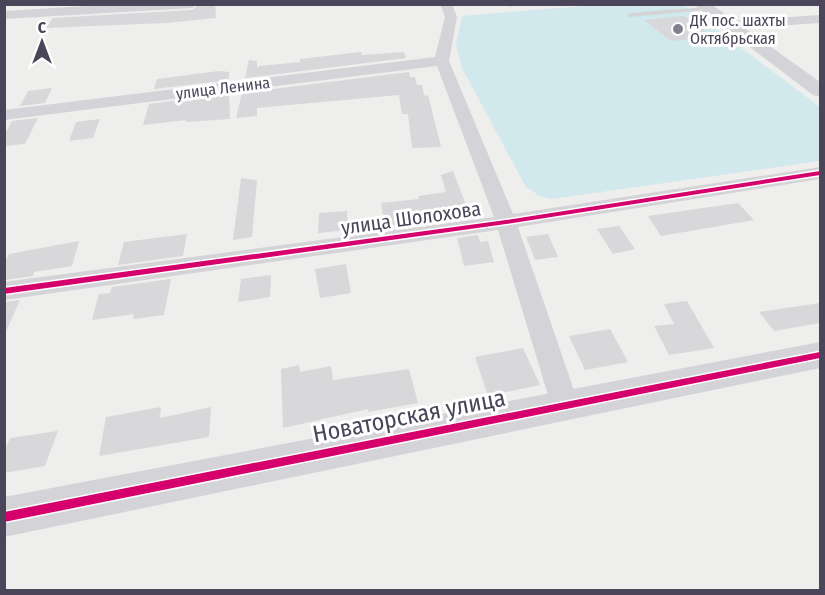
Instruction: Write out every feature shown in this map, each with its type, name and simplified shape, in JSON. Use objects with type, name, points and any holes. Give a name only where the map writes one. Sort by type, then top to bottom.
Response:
[{"type":"street","points":[[4,15],[192,4]]},
{"type":"street","points":[[446,4],[451,17],[442,61],[506,222],[565,405]]},
{"type":"street","points":[[703,7],[820,91]]},
{"type":"street","points":[[727,25],[820,19]]},
{"type":"street","name":"улица Ленина","points":[[4,115],[442,61]]},
{"type":"street","name":"улица Шолохова","points":[[4,291],[506,222],[820,173]]},
{"type":"street","name":"Новаторская улица","points":[[4,517],[820,355]]},
{"type":"lane","points":[[630,15],[703,7]]},
{"type":"shaded area","points":[[595,5],[684,5],[820,107],[820,161],[552,199],[540,196],[526,187],[462,68],[456,44],[462,16]]},
{"type":"building","points":[[200,4],[215,4],[216,18],[166,23],[46,28],[53,18],[192,10]]},
{"type":"building","name":"ДК пос. шахты Октябрьская","points":[[684,16],[713,37],[671,41],[644,20]]},
{"type":"building","points":[[361,52],[362,55],[404,52],[406,58],[245,78],[249,60],[257,61],[257,68],[300,62],[300,59]]},
{"type":"building","points":[[219,71],[229,72],[229,80],[154,89],[157,79]]},
{"type":"building","points":[[409,72],[410,77],[415,77],[417,85],[422,85],[424,96],[428,95],[441,147],[412,148],[408,114],[402,114],[399,95],[257,108],[257,116],[236,118],[242,93]]},
{"type":"building","points":[[52,88],[45,103],[20,106],[28,91]]},
{"type":"building","points":[[229,94],[230,119],[186,122],[186,120],[143,125],[149,104]]},
{"type":"building","points":[[38,118],[25,144],[4,146],[4,136],[12,121]]},
{"type":"building","points":[[100,119],[93,138],[69,141],[76,122]]},
{"type":"building","points":[[453,171],[471,218],[452,220],[452,218],[445,217],[404,221],[405,224],[385,226],[381,203],[419,199],[418,196],[446,192],[441,175]]},
{"type":"building","points":[[241,178],[257,180],[252,237],[233,240]]},
{"type":"building","points":[[738,203],[754,220],[661,236],[648,216]]},
{"type":"building","points":[[347,211],[348,230],[318,233],[319,213]]},
{"type":"building","points":[[619,226],[635,249],[613,254],[597,229]]},
{"type":"building","points":[[187,234],[183,256],[118,265],[124,242]]},
{"type":"building","points":[[548,234],[558,257],[535,260],[526,237]]},
{"type":"building","points":[[478,235],[480,242],[488,241],[494,262],[464,266],[457,238]]},
{"type":"building","points":[[79,241],[72,266],[34,272],[33,276],[4,280],[4,265],[9,254]]},
{"type":"building","points":[[346,264],[351,293],[320,298],[315,269]]},
{"type":"building","points":[[271,275],[270,297],[238,302],[241,279]]},
{"type":"building","points":[[171,279],[164,315],[133,319],[134,314],[92,320],[99,294],[110,293],[112,287]]},
{"type":"building","points":[[20,300],[4,336],[4,302]]},
{"type":"building","points":[[687,301],[714,348],[669,355],[654,326],[674,324],[664,304]]},
{"type":"building","points":[[820,303],[820,323],[774,331],[759,312]]},
{"type":"building","points":[[610,329],[628,362],[585,370],[569,336]]},
{"type":"building","points":[[523,348],[540,385],[488,396],[475,357]]},
{"type":"building","points":[[299,365],[300,372],[331,366],[333,380],[409,369],[418,403],[368,412],[368,409],[283,428],[281,369]]},
{"type":"building","points":[[161,407],[160,418],[211,407],[209,437],[99,456],[106,417]]},
{"type":"building","points":[[58,431],[45,466],[4,473],[4,452],[10,438]]},
{"type":"cycle path","points":[[4,291],[506,222],[820,173]]},
{"type":"cycle path","points":[[4,517],[820,355]]},
{"type":"place","name":"ДК пос. шахты Октябрьская","points":[[678,29]]}]
